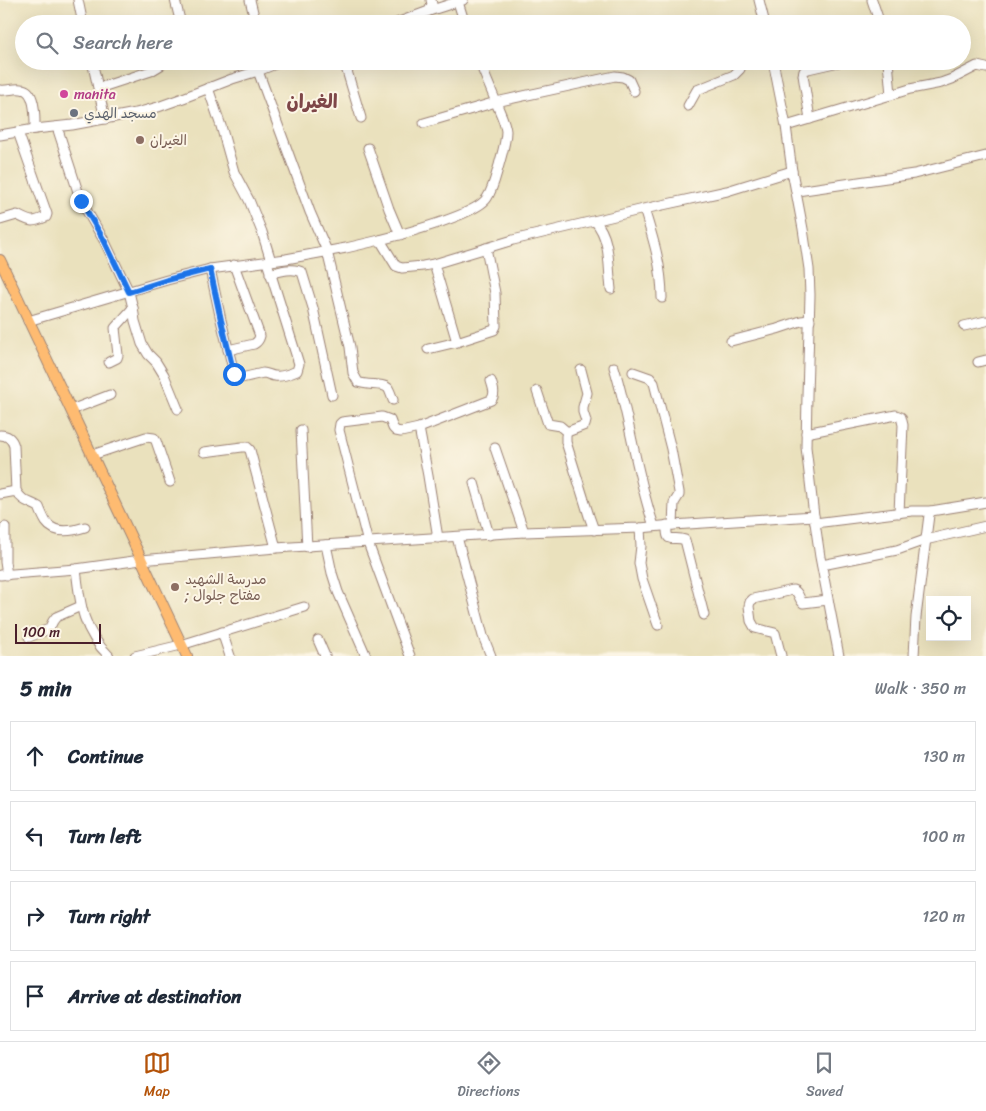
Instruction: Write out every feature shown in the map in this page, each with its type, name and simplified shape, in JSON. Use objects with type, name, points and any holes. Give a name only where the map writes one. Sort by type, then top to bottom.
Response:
[{"type":"main road","points":[[0,260],[186,656]]},
{"type":"street","points":[[78,0],[81,15]]},
{"type":"street","points":[[175,0],[179,15]]},
{"type":"street","points":[[250,0],[254,15]]},
{"type":"street","points":[[429,11],[432,0]]},
{"type":"street","points":[[759,0],[763,15]]},
{"type":"street","points":[[872,0],[877,15]]},
{"type":"street","points":[[418,15],[460,1],[463,15]]},
{"type":"street","points":[[971,69],[977,66],[986,68]]},
{"type":"street","points":[[94,70],[105,119]]},
{"type":"street","points":[[99,88],[152,70]]},
{"type":"street","points":[[0,135],[35,128],[57,127],[105,119],[158,107],[253,70]]},
{"type":"street","points":[[264,70],[310,212],[327,251],[350,347],[353,373],[358,382],[386,387],[393,400]]},
{"type":"street","points":[[347,70],[362,118]]},
{"type":"street","points":[[28,320],[210,269],[346,248],[400,235],[454,217],[474,208],[487,198],[496,174],[506,134],[496,102],[483,70]]},
{"type":"street","points":[[688,106],[697,90],[734,75],[739,70]]},
{"type":"street","points":[[775,70],[804,229],[809,269],[810,320],[806,433],[808,471],[822,565],[839,656]]},
{"type":"street","points":[[806,70],[803,75],[810,119]]},
{"type":"street","points":[[889,70],[891,95]]},
{"type":"street","points":[[786,126],[910,88],[941,83],[969,70]]},
{"type":"street","points":[[424,123],[496,102],[615,76],[629,80],[634,92]]},
{"type":"street","points":[[208,88],[234,172],[250,200],[262,232],[270,274],[298,361],[298,370],[280,376],[263,373],[238,379],[234,374],[210,269]]},
{"type":"street","points":[[0,90],[27,90],[35,109],[35,128]]},
{"type":"street","points":[[57,127],[81,201],[105,242],[129,292],[142,344],[164,375],[178,409]]},
{"type":"street","points":[[0,220],[17,215],[29,221],[34,221],[47,214],[18,132]]},
{"type":"street","points":[[368,148],[400,235]]},
{"type":"street","points":[[797,191],[914,174],[986,156]]},
{"type":"street","points":[[380,240],[396,266],[413,268],[644,209],[727,192],[792,171]]},
{"type":"street","points":[[644,209],[660,268],[662,298]]},
{"type":"street","points":[[595,221],[600,226],[606,246],[611,289]]},
{"type":"street","points":[[428,349],[458,342],[494,330],[496,326],[496,294],[486,248]]},
{"type":"street","points":[[434,264],[458,342]]},
{"type":"street","points":[[228,350],[254,344],[260,339],[234,265]]},
{"type":"street","points":[[270,274],[297,270],[302,272],[320,339],[332,395]]},
{"type":"street","points":[[109,362],[117,358],[118,355],[115,328],[133,308]]},
{"type":"street","points":[[731,341],[810,320]]},
{"type":"street","points":[[964,326],[986,321]]},
{"type":"street","points":[[614,367],[641,482],[654,526]]},
{"type":"street","points":[[567,432],[584,425],[586,421],[582,407],[587,393],[581,370]]},
{"type":"street","points":[[633,372],[650,378],[654,383],[671,449],[679,492],[674,503],[666,535],[672,539],[683,538],[685,540],[704,615]]},
{"type":"street","points":[[410,656],[368,543],[339,430],[340,424],[342,422],[382,417],[390,420],[393,428],[401,432],[418,428],[490,400],[494,396],[492,381]]},
{"type":"street","points":[[537,391],[547,423],[560,426],[567,432]]},
{"type":"street","points":[[71,410],[110,395]]},
{"type":"street","points":[[806,433],[896,415],[901,417],[903,425],[899,513]]},
{"type":"street","points":[[418,428],[438,538]]},
{"type":"street","points":[[301,430],[307,547]]},
{"type":"street","points":[[567,432],[566,442],[594,530]]},
{"type":"street","points":[[0,435],[9,437],[14,446],[16,492],[20,498],[39,507],[46,522],[59,531],[85,527]]},
{"type":"street","points":[[92,455],[137,439],[151,437],[156,441],[170,482]]},
{"type":"street","points":[[204,452],[242,447],[250,450],[276,548]]},
{"type":"street","points":[[496,448],[524,532]]},
{"type":"street","points":[[474,483],[489,535]]},
{"type":"street","points":[[0,494],[16,492]]},
{"type":"street","points":[[5,527],[3,575],[276,548],[524,532],[815,519],[931,511],[986,502]]},
{"type":"street","points":[[914,656],[925,540],[931,511]]},
{"type":"street","points":[[822,565],[897,550],[925,540],[986,526]]},
{"type":"street","points":[[640,528],[641,546],[639,563],[642,579],[658,626]]},
{"type":"street","points":[[457,537],[483,636],[491,656]]},
{"type":"street","points":[[326,545],[338,592],[366,656]]},
{"type":"street","points":[[76,568],[85,622],[102,650],[109,656]]},
{"type":"street","points":[[781,656],[775,632],[755,628],[749,613],[750,602],[756,598],[793,590],[797,592],[804,603],[828,600]]},
{"type":"street","points":[[29,637],[50,629],[56,617],[81,606]]},
{"type":"street","points":[[135,656],[182,645],[304,607]]},
{"type":"street","points":[[222,632],[230,656]]},
{"type":"street","points":[[318,640],[325,656]]},
{"type":"place","name":"manita","points":[[64,94]]},
{"type":"place","name":"مسجد الهدي","points":[[74,113]]},
{"type":"place","name":"الغيران","points":[[140,140]]},
{"type":"place","name":"مدرسة الشهيد ; مفتاح جلوال","points":[[175,587]]},
{"type":"district","name":"الغيران","points":[[312,101]]},
{"type":"route","points":[[81,201],[105,242],[129,292],[210,269],[234,374]]}]
